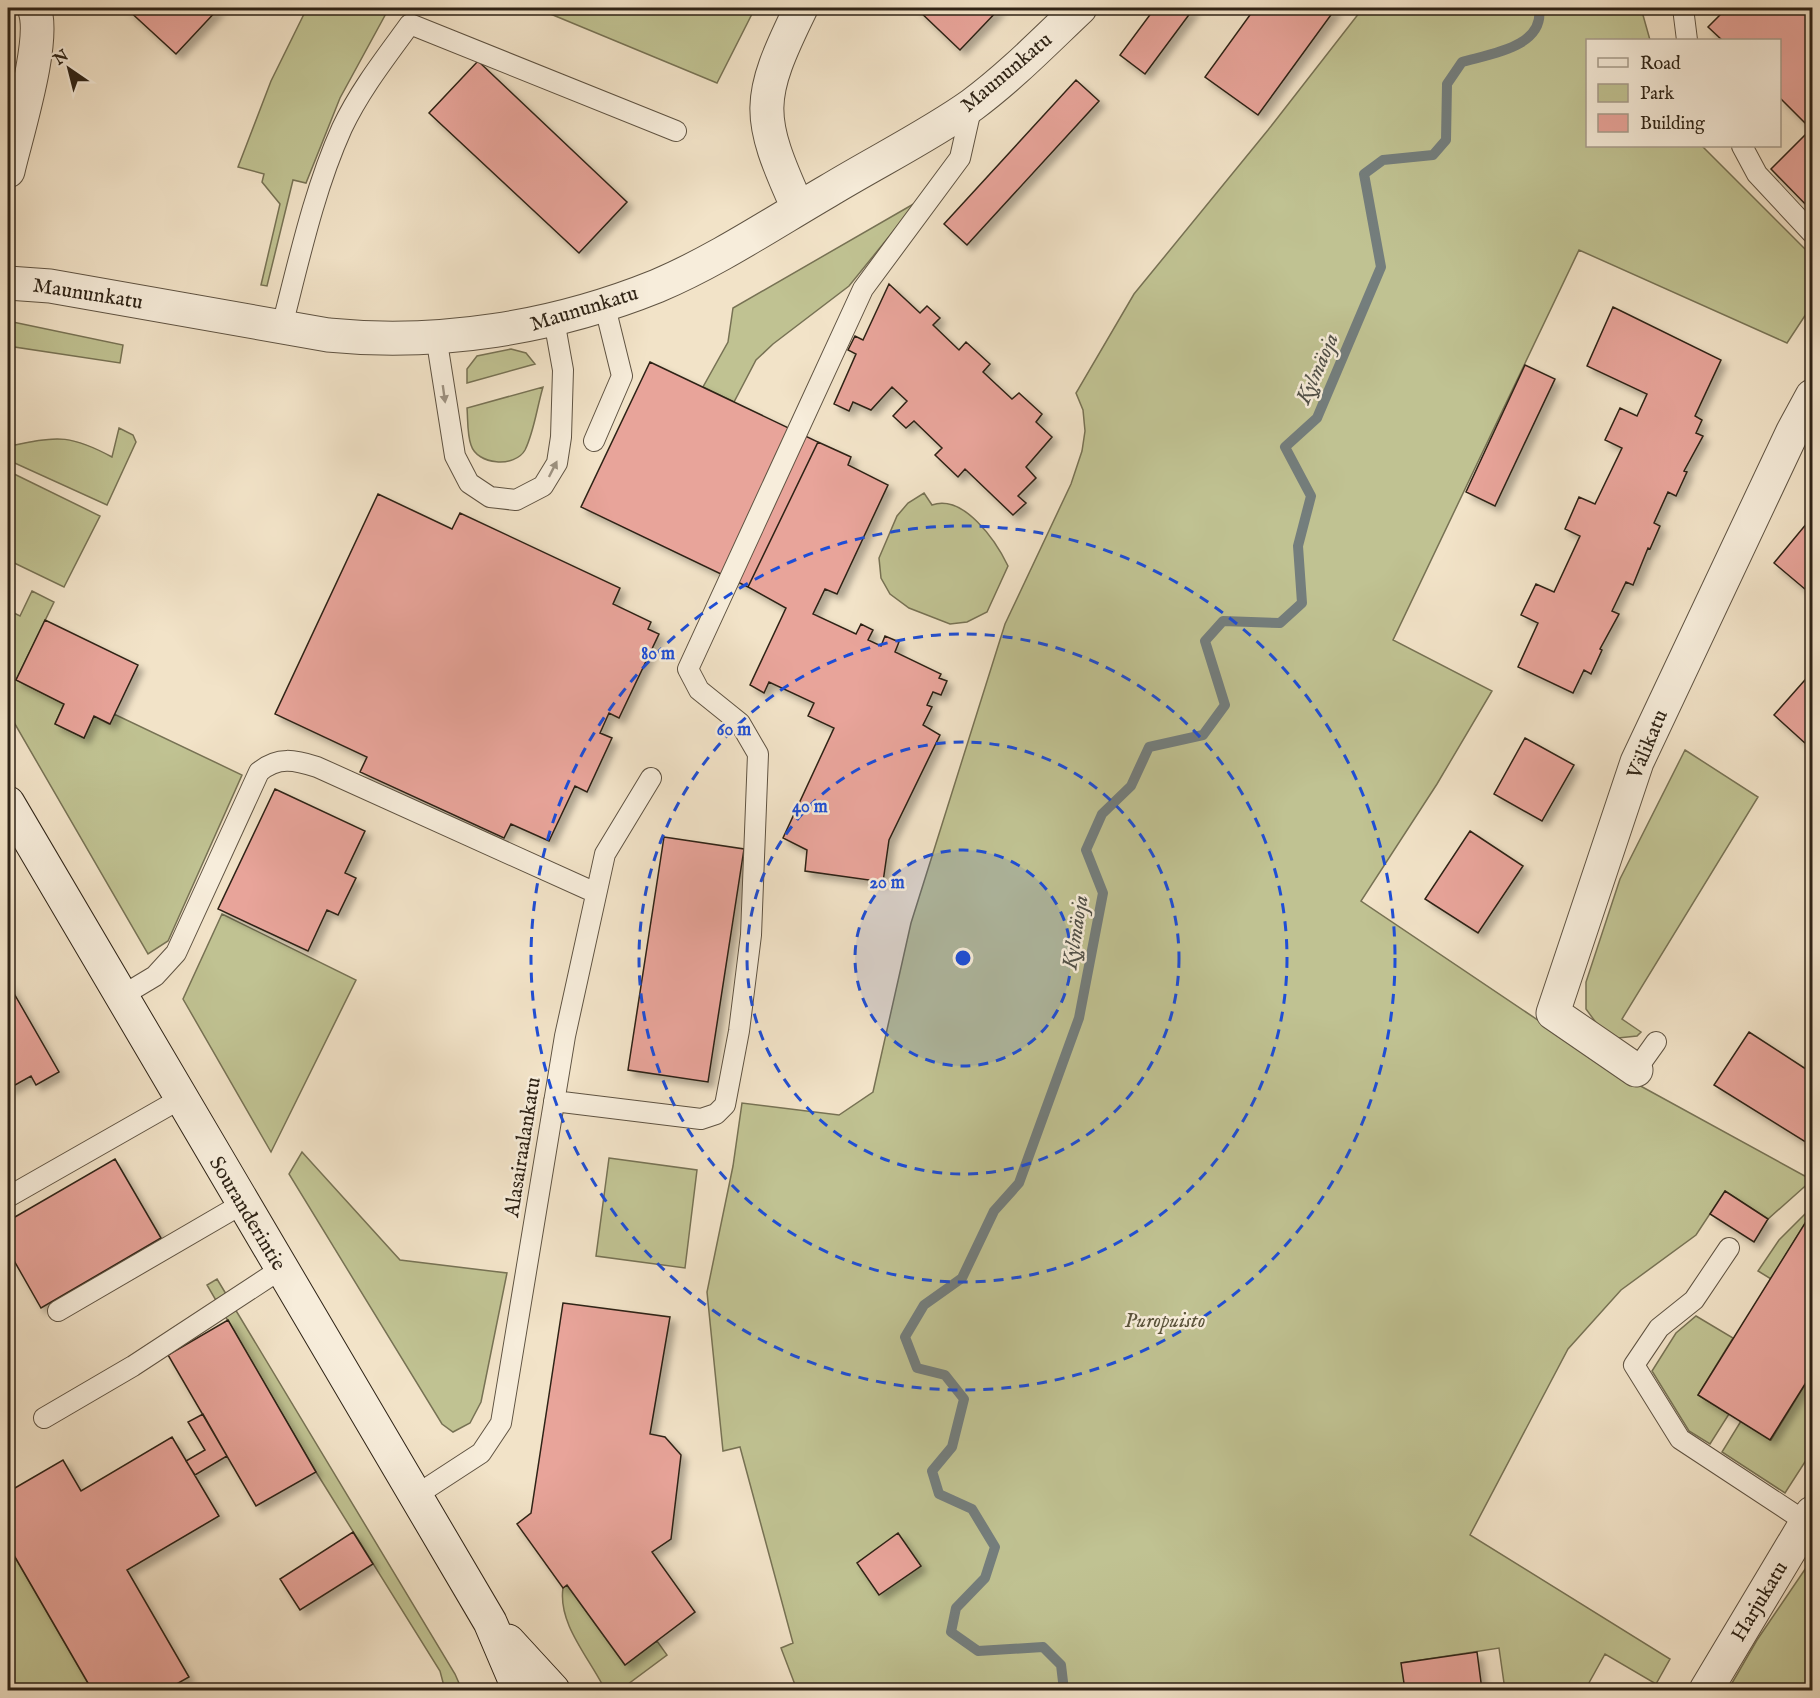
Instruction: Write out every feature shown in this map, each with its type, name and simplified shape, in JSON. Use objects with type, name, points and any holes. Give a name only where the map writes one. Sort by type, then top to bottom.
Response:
[{"type":"street","points":[[8,171],[37,43],[38,15],[34,8]]},
{"type":"street","points":[[798,208],[767,132],[765,107],[775,62],[801,8]]},
{"type":"street","name":"Maununkatu","points":[[8,283],[50,286],[364,339],[436,336],[516,328],[554,320],[657,285],[798,208],[972,105],[1017,68],[1080,8]]},
{"type":"street","name":"Välikatu","points":[[1636,1070],[1553,1013],[1637,762],[1793,431],[1812,396]]},
{"type":"street","name":"Souranderintie","points":[[12,819],[490,1622],[519,1690]]},
{"type":"street","name":"Harjukatu","points":[[1707,1690],[1809,1517]]},
{"type":"street","name":"Souranderintie","points":[[490,1622],[553,1690]]},
{"type":"lane","points":[[1683,8],[1687,39]]},
{"type":"lane","points":[[282,326],[316,200],[342,127],[375,73],[411,24],[675,131]]},
{"type":"lane","points":[[554,1101],[701,1119],[716,1114],[725,1105],[739,1031],[751,935],[758,754],[740,723],[699,690],[688,669],[863,289],[960,158],[972,105]]},
{"type":"lane","points":[[1743,147],[1757,174],[1812,233]]},
{"type":"lane","points":[[594,441],[622,376],[604,303]]},
{"type":"lane","points":[[436,336],[455,456],[469,483],[490,497],[516,500],[543,486],[557,463],[561,437],[563,370],[554,320]]},
{"type":"lane","points":[[120,997],[155,976],[176,953],[259,772],[270,763],[293,759],[317,767],[596,893]]},
{"type":"lane","name":"Alasairaalankatu","points":[[415,1496],[481,1453],[501,1423],[565,1036],[604,854],[651,778]]},
{"type":"lane","points":[[1636,1070],[1656,1042]]},
{"type":"lane","points":[[8,1197],[180,1099]]},
{"type":"lane","points":[[58,1311],[242,1204]]},
{"type":"lane","points":[[1729,1248],[1694,1300],[1659,1328],[1634,1365],[1680,1439],[1809,1517]]},
{"type":"lane","points":[[44,1418],[133,1366],[281,1269]]},
{"type":"green space","points":[[307,8],[389,8],[340,98],[306,183],[293,180],[267,286],[261,285],[280,204],[262,182],[264,174],[238,167],[271,81]]},
{"type":"green space","points":[[536,8],[755,8],[717,83]]},
{"type":"green space","name":"Puropuisto","points":[[1363,8],[1641,8],[1650,39],[1586,39],[1586,147],[1703,147],[1812,256],[1812,305],[1787,343],[1579,250],[1393,640],[1492,691],[1437,784],[1361,901],[1615,1072],[1812,1180],[1768,1219],[1725,1191],[1696,1235],[1621,1290],[1568,1349],[1470,1535],[1670,1659],[1656,1684],[1605,1654],[1585,1690],[1505,1690],[1499,1648],[1402,1663],[1405,1690],[797,1690],[781,1648],[793,1643],[740,1447],[723,1451],[707,1292],[733,1166],[742,1103],[839,1115],[873,1092],[911,923],[1005,624],[1071,484],[1082,451],[1085,431],[1083,410],[1076,393],[1134,294],[1268,130]]},
{"type":"green space","points":[[917,202],[849,286],[773,344],[756,360],[734,402],[703,387],[728,342],[733,308]]},
{"type":"green space","points":[[8,321],[123,345],[120,363],[8,346]]},
{"type":"green space","points":[[511,349],[526,353],[535,364],[467,383],[467,369],[477,356]]},
{"type":"green space","points":[[543,387],[531,435],[520,456],[505,462],[496,462],[481,457],[475,452],[469,436],[467,408]]},
{"type":"green space","points":[[119,428],[133,435],[136,442],[107,505],[8,460],[8,433],[15,445],[65,439],[76,441],[112,457]]},
{"type":"green space","points":[[8,471],[100,516],[64,587],[8,560]]},
{"type":"green space","points":[[924,493],[932,505],[944,503],[956,506],[978,522],[996,544],[1008,566],[987,612],[967,622],[950,624],[909,608],[890,594],[881,578],[879,558],[897,516],[908,503]]},
{"type":"green space","points":[[32,591],[54,602],[16,680],[64,704],[55,724],[84,738],[94,716],[109,724],[114,714],[242,775],[168,941],[148,954],[8,712],[8,610],[20,616]]},
{"type":"green space","points":[[1685,750],[1758,797],[1622,1019],[1641,1032],[1637,1036],[1618,1038],[1597,1024],[1586,1009],[1586,982],[1620,879]]},
{"type":"green space","points":[[222,914],[356,980],[271,1152],[183,999]]},
{"type":"green space","points":[[302,1152],[400,1260],[507,1273],[481,1402],[470,1423],[453,1432],[442,1424],[289,1174]]},
{"type":"green space","points":[[609,1158],[697,1170],[685,1268],[596,1256]]},
{"type":"green space","points":[[1812,1207],[1812,1212],[1771,1279],[1758,1271],[1779,1240]]},
{"type":"green space","points":[[217,1279],[455,1674],[462,1690],[445,1690],[440,1671],[316,1472],[207,1285]]},
{"type":"green space","points":[[1696,1316],[1733,1338],[1698,1395],[1729,1414],[1710,1444],[1689,1431],[1652,1371],[1676,1333]]},
{"type":"green space","points":[[1812,1373],[1812,1451],[1785,1493],[1722,1452],[1741,1421],[1771,1440]]},
{"type":"green space","points":[[8,1545],[92,1690],[8,1690]]},
{"type":"green space","points":[[1812,1559],[1812,1690],[1728,1690],[1757,1640]]},
{"type":"green space","points":[[567,1585],[625,1665],[657,1641],[667,1655],[620,1690],[610,1690],[602,1684],[569,1625],[563,1601],[563,1588]]},
{"type":"building","points":[[126,8],[219,8],[176,54]]},
{"type":"building","points":[[916,8],[1000,8],[960,50]]},
{"type":"building","points":[[1155,8],[1194,8],[1145,74],[1120,55]]},
{"type":"building","points":[[1255,8],[1336,8],[1258,115],[1205,77]]},
{"type":"building","points":[[1727,8],[1812,8],[1812,211],[1771,169],[1811,129],[1781,99],[1781,39],[1721,39],[1708,27]]},
{"type":"building","points":[[478,61],[627,202],[579,253],[429,113]]},
{"type":"building","points":[[1076,80],[1099,101],[967,245],[944,224]]},
{"type":"building","points":[[889,284],[920,313],[927,306],[940,318],[933,325],[959,350],[966,342],[990,364],[983,372],[1012,399],[1019,393],[1042,414],[1036,422],[1052,437],[1026,467],[1036,478],[1018,496],[1026,503],[1013,515],[965,469],[958,477],[935,455],[942,448],[914,421],[906,428],[893,416],[907,401],[892,387],[871,410],[853,402],[849,411],[834,404],[856,354],[848,350],[855,336],[863,340]]},
{"type":"building","points":[[1613,307],[1721,360],[1695,416],[1702,420],[1696,433],[1703,436],[1684,471],[1687,472],[1676,496],[1668,492],[1654,523],[1660,526],[1633,585],[1626,582],[1612,611],[1619,614],[1600,649],[1602,650],[1591,674],[1584,670],[1573,693],[1518,667],[1538,623],[1521,615],[1536,584],[1554,592],[1580,536],[1565,529],[1579,497],[1595,504],[1622,448],[1605,440],[1620,408],[1637,416],[1647,394],[1587,366]]},
{"type":"building","points":[[650,362],[818,442],[748,587],[581,507]]},
{"type":"building","points":[[1525,365],[1555,379],[1495,506],[1466,492]]},
{"type":"building","points":[[818,442],[851,457],[848,465],[888,485],[837,594],[825,589],[813,614],[856,634],[861,624],[873,630],[868,640],[881,646],[885,636],[899,642],[895,652],[941,674],[939,678],[947,681],[941,695],[933,692],[927,705],[932,707],[923,725],[940,735],[889,840],[883,882],[805,871],[807,850],[783,838],[834,728],[808,716],[814,703],[769,682],[764,693],[750,685],[786,608],[748,587]]},
{"type":"building","points":[[378,494],[452,529],[460,513],[620,588],[613,604],[651,622],[648,629],[659,634],[619,718],[609,713],[600,733],[612,738],[587,792],[575,786],[549,841],[511,824],[504,838],[360,772],[367,757],[275,714]]},
{"type":"building","points":[[1812,517],[1812,595],[1774,563]]},
{"type":"building","points":[[45,620],[138,665],[110,724],[94,716],[84,738],[55,724],[64,704],[16,680]]},
{"type":"building","points":[[1812,672],[1812,737],[1806,744],[1774,715]]},
{"type":"building","points":[[1525,738],[1574,765],[1542,821],[1494,794]]},
{"type":"building","points":[[275,789],[365,831],[345,873],[356,878],[338,915],[327,910],[308,951],[218,909]]},
{"type":"building","points":[[1470,831],[1523,866],[1478,933],[1425,899]]},
{"type":"building","points":[[664,837],[744,849],[708,1082],[628,1070]]},
{"type":"building","points":[[8,983],[59,1072],[36,1085],[31,1076],[8,1089]]},
{"type":"building","points":[[1749,1032],[1812,1073],[1812,1146],[1714,1085]]},
{"type":"building","points":[[115,1159],[161,1238],[41,1308],[8,1250],[8,1221]]},
{"type":"building","points":[[1725,1191],[1768,1219],[1754,1242],[1710,1214]]},
{"type":"building","points":[[1812,1212],[1812,1373],[1770,1440],[1698,1395]]},
{"type":"building","points":[[563,1303],[670,1317],[650,1434],[665,1437],[681,1455],[671,1539],[652,1552],[695,1612],[625,1665],[567,1585],[563,1588],[517,1524],[531,1513]]},
{"type":"building","points":[[228,1320],[316,1472],[256,1506],[168,1355]]},
{"type":"building","points":[[203,1414],[227,1456],[195,1475],[186,1461],[205,1450],[188,1422]]},
{"type":"building","points":[[172,1437],[219,1516],[127,1570],[189,1677],[166,1690],[92,1690],[8,1545],[8,1492],[63,1460],[81,1491]]},
{"type":"building","points":[[353,1532],[373,1564],[300,1610],[280,1579]]},
{"type":"building","points":[[898,1533],[921,1566],[879,1595],[857,1563]]},
{"type":"building","points":[[1477,1652],[1482,1690],[1405,1690],[1401,1663]]},
{"type":"waterway","name":"Kylmäoja","points":[[1064,1690],[1061,1665],[1043,1647],[978,1651],[951,1632],[956,1608],[985,1578],[995,1547],[972,1509],[939,1494],[932,1471],[952,1447],[964,1399],[945,1375],[917,1368],[905,1337],[924,1305],[962,1278],[994,1211],[1019,1183],[1079,1018],[1103,893],[1086,850],[1102,814],[1131,786],[1149,747],[1203,735],[1225,705],[1205,641],[1223,621],[1280,623],[1302,603],[1298,546],[1311,496],[1285,447],[1317,418],[1381,267],[1364,174],[1383,160],[1433,155],[1446,140],[1447,84],[1462,62],[1500,52],[1525,40],[1539,21],[1539,8]]}]
